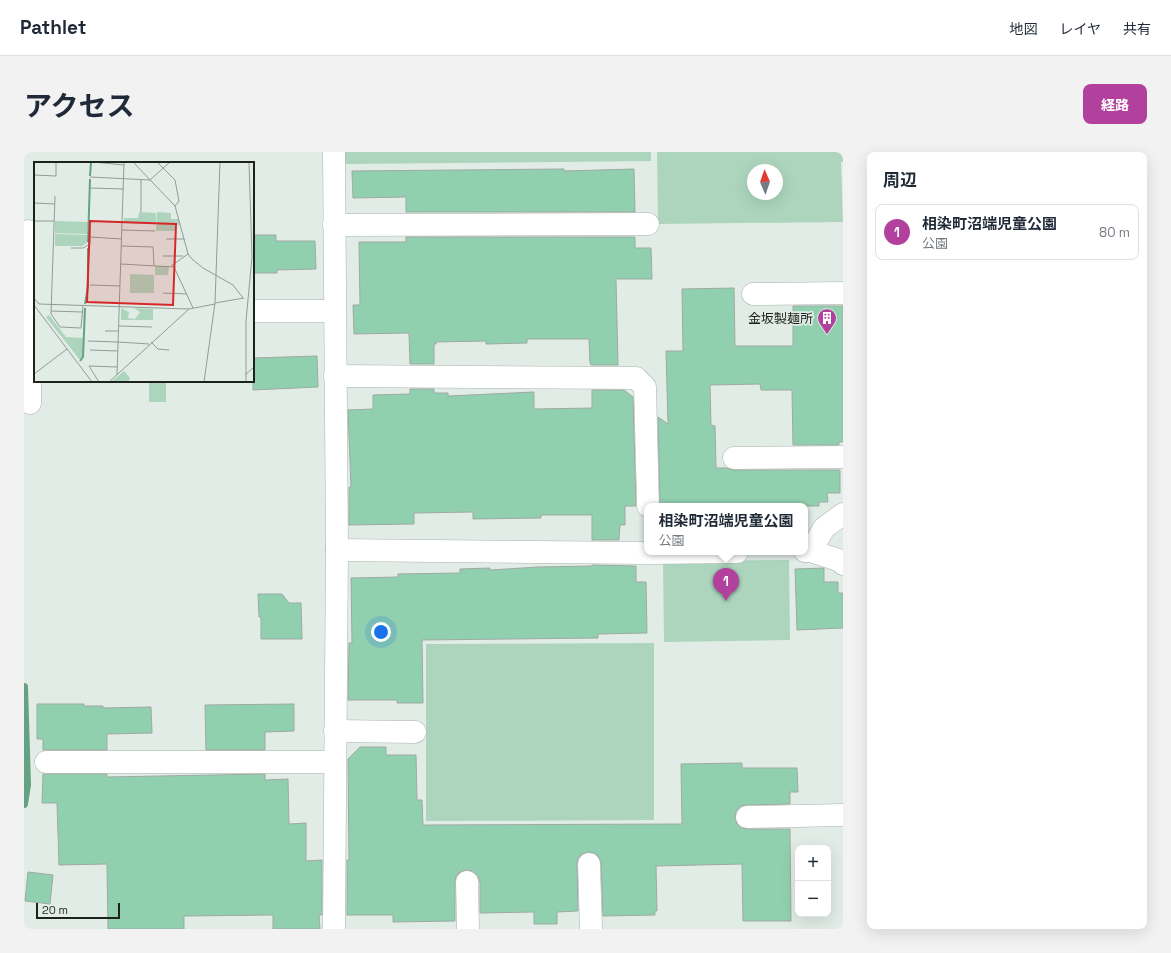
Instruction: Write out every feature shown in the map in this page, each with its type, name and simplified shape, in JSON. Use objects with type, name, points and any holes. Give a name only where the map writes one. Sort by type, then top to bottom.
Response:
[{"type":"street","points":[[334,152],[337,550],[334,929]]},
{"type":"street","points":[[334,225],[648,224]]},
{"type":"street","points":[[28,231],[32,309],[27,371],[30,403]]},
{"type":"street","points":[[752,294],[843,293]]},
{"type":"street","points":[[254,311],[335,311]]},
{"type":"street","points":[[335,376],[636,378],[645,387],[648,503]]},
{"type":"street","points":[[734,458],[843,457]]},
{"type":"street","points":[[843,514],[824,528],[808,551],[841,561],[843,564]]},
{"type":"street","points":[[337,550],[644,552]]},
{"type":"street","points":[[335,731],[415,732]]},
{"type":"street","points":[[46,762],[335,762]]},
{"type":"street","points":[[747,817],[843,815]]},
{"type":"street","points":[[589,864],[591,929]]},
{"type":"street","points":[[467,882],[468,929]]},
{"type":"green space","points":[[345,152],[651,152],[651,161],[345,164]]},
{"type":"green space","points":[[657,152],[843,152],[843,162],[841,162],[843,222],[658,224]]},
{"type":"green space","points":[[149,382],[166,382],[166,402],[149,402]]},
{"type":"green space","points":[[789,560],[790,640],[664,642],[663,561]]},
{"type":"green space","points":[[654,643],[654,820],[426,821],[426,644]]},
{"type":"building","points":[[564,169],[564,171],[634,169],[635,212],[406,212],[406,197],[353,198],[352,171]]},
{"type":"building","points":[[254,235],[276,235],[276,241],[315,241],[316,269],[277,270],[277,273],[254,273]]},
{"type":"building","points":[[406,237],[635,237],[635,248],[651,248],[652,279],[616,279],[618,365],[591,365],[589,339],[527,339],[527,343],[486,344],[486,341],[436,342],[436,344],[434,344],[434,364],[410,364],[409,333],[354,334],[353,305],[360,305],[359,242],[406,242]]},
{"type":"building","points":[[734,288],[735,346],[793,346],[793,306],[843,306],[843,442],[839,442],[839,445],[793,445],[792,390],[761,390],[760,384],[710,385],[711,425],[715,426],[716,468],[734,470],[840,470],[840,493],[827,493],[828,502],[819,502],[819,506],[808,506],[808,503],[660,503],[658,417],[668,424],[666,351],[683,351],[682,289]]},
{"type":"building","points":[[317,356],[318,387],[253,390],[254,358]]},
{"type":"building","points":[[410,389],[434,389],[434,393],[448,393],[448,396],[534,392],[534,409],[592,408],[592,390],[624,390],[633,397],[636,506],[625,506],[625,525],[620,525],[619,540],[592,540],[592,515],[541,515],[541,518],[473,519],[473,512],[414,513],[414,524],[349,525],[349,487],[351,487],[348,410],[373,409],[373,395],[410,394]]},
{"type":"building","points":[[592,565],[636,566],[636,582],[646,582],[647,633],[598,634],[598,638],[422,640],[423,703],[397,703],[397,700],[348,700],[349,643],[352,643],[351,578],[398,577],[398,574],[460,573],[460,569],[490,568],[490,570]]},
{"type":"building","points":[[824,568],[824,582],[838,582],[838,593],[843,593],[843,628],[797,630],[795,569]]},
{"type":"building","points":[[258,594],[282,594],[289,603],[301,603],[302,639],[261,639],[261,617],[259,617]]},
{"type":"building","points":[[37,704],[84,704],[84,706],[103,706],[103,708],[151,707],[152,733],[107,734],[107,750],[43,750],[43,739],[37,739]]},
{"type":"building","points":[[294,704],[294,731],[265,732],[265,750],[206,750],[205,705]]},
{"type":"building","points":[[360,747],[386,747],[386,755],[416,755],[417,800],[422,800],[423,825],[682,824],[681,764],[742,763],[742,768],[797,768],[798,792],[790,792],[790,804],[741,806],[736,811],[735,817],[737,824],[741,828],[790,829],[791,921],[743,921],[742,864],[656,866],[657,911],[655,911],[655,915],[603,916],[601,863],[599,857],[595,853],[589,852],[582,854],[578,858],[578,911],[557,912],[557,924],[534,924],[534,912],[480,913],[480,882],[478,876],[473,871],[467,870],[460,872],[456,876],[455,921],[393,922],[393,915],[347,915],[347,860],[349,860],[348,759]]},
{"type":"building","points":[[43,774],[107,774],[107,777],[265,774],[265,780],[288,779],[289,824],[306,823],[306,861],[322,860],[322,915],[319,915],[320,929],[273,929],[273,915],[184,916],[184,929],[108,929],[107,864],[59,865],[57,803],[42,803]]},
{"type":"building","points":[[28,872],[53,875],[50,904],[25,901]]},
{"type":"waterway","points":[[24,687],[27,785],[24,804]]},
{"type":"place","name":"金坂製麺所","points":[[827,335]]},
{"type":"place","name":"相染町沼端児童公園","points":[[726,601]]}]
